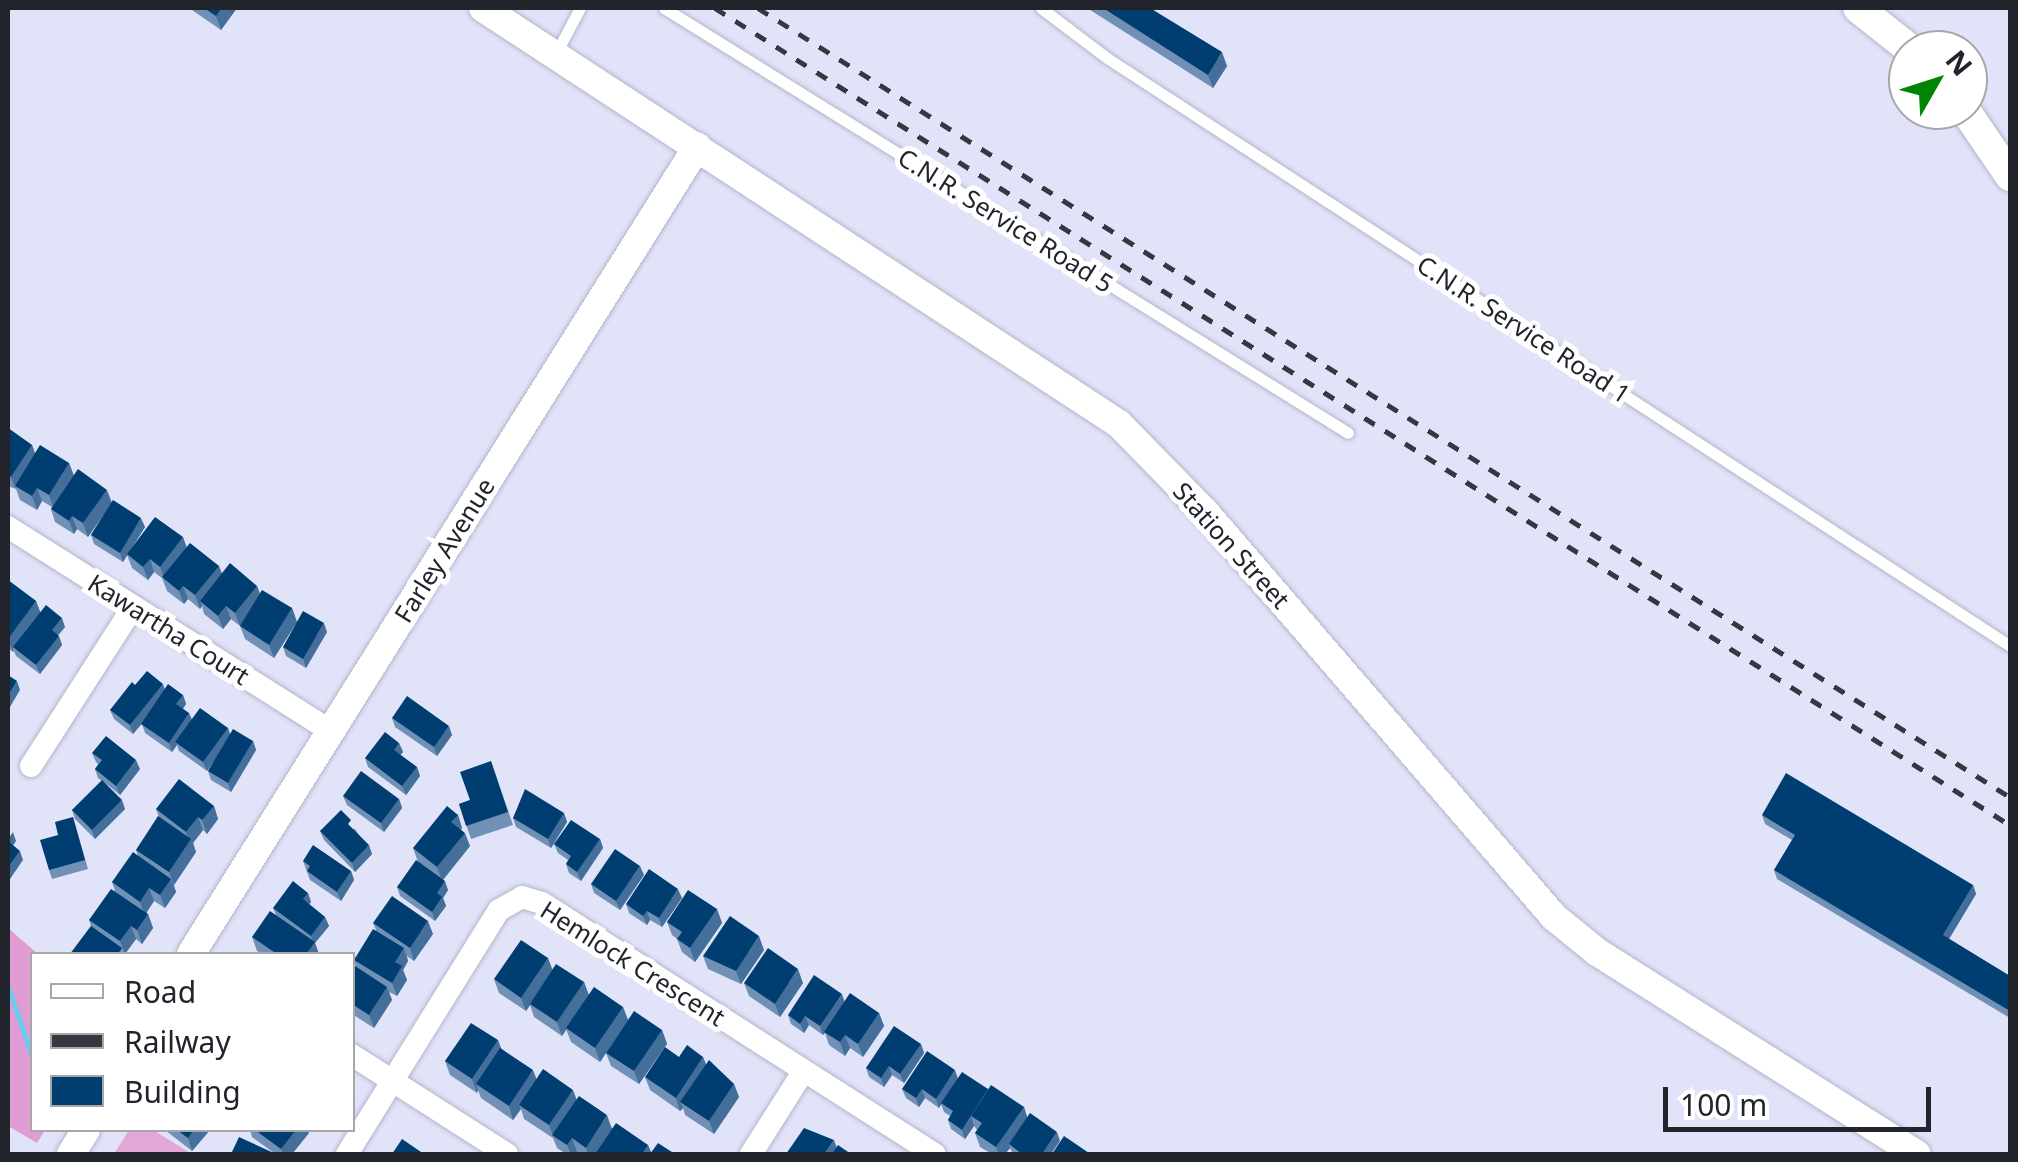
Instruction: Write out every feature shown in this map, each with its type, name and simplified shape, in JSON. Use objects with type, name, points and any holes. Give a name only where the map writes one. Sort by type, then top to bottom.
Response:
[{"type":"main road","points":[[1858,8],[1888,32]]},
{"type":"main road","points":[[1979,130],[2010,176]]},
{"type":"street","name":"Station Street","points":[[483,8],[1119,424],[1205,512],[1554,917],[1597,952],[1917,1154]]},
{"type":"street","name":"Farley Avenue","points":[[193,952],[697,147]]},
{"type":"street","name":"Kawartha Court","points":[[8,527],[331,731]]},
{"type":"street","points":[[32,766],[133,606]]},
{"type":"street","name":"Hemlock Crescent","points":[[395,1082],[499,910],[522,897],[542,903],[935,1154]]},
{"type":"street","points":[[355,1057],[507,1154]]},
{"type":"street","points":[[752,1154],[803,1072]]},
{"type":"street","points":[[346,1154],[395,1082]]},
{"type":"street","points":[[71,1154],[85,1132]]},
{"type":"lane","points":[[555,55],[580,8]]},
{"type":"lane","name":"C.N.R. Service Road 5","points":[[664,8],[1348,434]]},
{"type":"lane","name":"C.N.R. Service Road 1","points":[[1041,8],[1106,58],[2010,646]]},
{"type":"shaded area","points":[[8,928],[36,952],[30,952],[30,1132],[44,1132],[37,1143],[8,1126]]},
{"type":"shaded area","points":[[128,1132],[156,1132],[192,1154],[114,1154]]},
{"type":"building","points":[[204,8],[222,8],[216,16]]},
{"type":"building","points":[[1103,8],[1150,8],[1222,52],[1208,75]]},
{"type":"building","points":[[8,428],[32,445],[11,477],[8,475]]},
{"type":"building","points":[[40,445],[69,463],[49,495],[37,488],[32,496],[15,486]]},
{"type":"building","points":[[78,469],[107,490],[83,523],[72,516],[69,521],[51,509]]},
{"type":"building","points":[[113,500],[141,518],[120,553],[91,535]]},
{"type":"building","points":[[155,517],[183,537],[160,567],[150,559],[143,567],[127,554]]},
{"type":"building","points":[[190,543],[219,566],[195,595],[183,586],[179,591],[162,577]]},
{"type":"building","points":[[230,563],[257,586],[235,613],[226,606],[218,616],[200,601]]},
{"type":"building","points":[[8,580],[36,601],[8,639]]},
{"type":"building","points":[[262,590],[292,608],[269,645],[240,626]]},
{"type":"building","points":[[46,605],[62,618],[52,630],[59,636],[36,665],[13,647]]},
{"type":"building","points":[[303,611],[324,623],[303,659],[283,647]]},
{"type":"building","points":[[147,671],[163,684],[130,725],[110,710],[132,682],[135,685]]},
{"type":"building","points":[[8,675],[17,681],[8,696]]},
{"type":"building","points":[[168,684],[183,695],[176,704],[189,713],[169,743],[141,724]]},
{"type":"building","points":[[407,696],[449,726],[434,747],[392,718]]},
{"type":"building","points":[[200,708],[228,728],[203,762],[175,742]]},
{"type":"building","points":[[233,729],[253,741],[228,783],[208,771]]},
{"type":"building","points":[[385,732],[399,743],[394,750],[417,767],[402,786],[365,758]]},
{"type":"building","points":[[106,736],[136,760],[116,786],[95,769],[102,760],[92,753]]},
{"type":"building","points":[[491,761],[508,812],[466,826],[459,804],[470,800],[460,772]]},
{"type":"building","points":[[361,771],[399,799],[381,823],[343,796]]},
{"type":"building","points":[[1786,773],[1973,885],[1943,935],[2010,976],[2010,1011],[1774,870],[1795,835],[1762,815]]},
{"type":"building","points":[[179,779],[214,806],[186,832],[156,809]]},
{"type":"building","points":[[102,780],[122,800],[92,830],[72,810]]},
{"type":"building","points":[[525,789],[564,813],[548,839],[513,818]]},
{"type":"building","points":[[447,806],[458,815],[451,822],[465,833],[437,867],[413,848]]},
{"type":"building","points":[[341,810],[351,820],[348,824],[369,845],[352,863],[320,831]]},
{"type":"building","points":[[158,816],[191,839],[169,872],[136,850]]},
{"type":"building","points":[[73,817],[85,860],[49,870],[40,840],[58,835],[55,822]]},
{"type":"building","points":[[571,820],[600,839],[577,872],[566,864],[571,856],[554,844]]},
{"type":"building","points":[[8,841],[20,851],[8,868]]},
{"type":"building","points":[[313,845],[351,871],[337,892],[307,871],[310,866],[303,861]]},
{"type":"building","points":[[615,849],[640,866],[616,901],[591,884]]},
{"type":"building","points":[[133,852],[171,879],[160,895],[149,888],[140,902],[112,882]]},
{"type":"building","points":[[416,860],[445,881],[437,893],[442,897],[432,912],[397,887]]},
{"type":"building","points":[[649,869],[678,889],[659,918],[647,911],[643,916],[626,904]]},
{"type":"building","points":[[293,881],[308,893],[303,899],[325,917],[311,936],[273,908]]},
{"type":"building","points":[[111,889],[148,914],[137,930],[131,926],[120,941],[89,920]]},
{"type":"building","points":[[688,890],[717,909],[690,948],[677,939],[682,932],[667,922]]},
{"type":"building","points":[[392,896],[428,921],[410,948],[373,923]]},
{"type":"building","points":[[270,911],[315,942],[308,952],[274,952],[252,937]]},
{"type":"building","points":[[730,916],[759,936],[736,971],[703,956]]},
{"type":"building","points":[[91,926],[122,948],[119,952],[72,952]]},
{"type":"building","points":[[373,929],[404,948],[395,962],[402,966],[392,983],[355,958]]},
{"type":"building","points":[[521,940],[548,958],[521,998],[494,979]]},
{"type":"building","points":[[768,948],[798,969],[775,1004],[744,983]]},
{"type":"building","points":[[556,964],[584,982],[557,1022],[530,1004]]},
{"type":"building","points":[[355,966],[387,987],[369,1015],[355,1006]]},
{"type":"building","points":[[814,975],[842,994],[820,1026],[805,1016],[800,1024],[788,1015]]},
{"type":"building","points":[[594,987],[623,1007],[595,1048],[566,1028]]},
{"type":"building","points":[[850,993],[879,1013],[858,1044],[845,1035],[840,1042],[824,1032]]},
{"type":"building","points":[[634,1011],[662,1030],[634,1071],[606,1053]]},
{"type":"building","points":[[471,1023],[498,1040],[472,1079],[445,1061]]},
{"type":"building","points":[[894,1026],[921,1044],[900,1074],[889,1066],[881,1078],[866,1068]]},
{"type":"building","points":[[687,1045],[703,1057],[676,1098],[645,1077],[665,1047],[679,1057]]},
{"type":"building","points":[[500,1048],[533,1070],[509,1106],[476,1084]]},
{"type":"building","points":[[927,1051],[955,1070],[936,1099],[922,1089],[916,1098],[902,1089]]},
{"type":"building","points":[[709,1060],[734,1084],[709,1121],[680,1102]]},
{"type":"building","points":[[543,1069],[573,1090],[549,1125],[519,1105]]},
{"type":"building","points":[[962,1072],[988,1089],[962,1130],[948,1120],[953,1111],[941,1103]]},
{"type":"building","points":[[991,1085],[1024,1107],[996,1147],[975,1133],[982,1123],[971,1116]]},
{"type":"building","points":[[579,1096],[607,1115],[586,1148],[572,1138],[567,1145],[552,1135]]},
{"type":"building","points":[[1030,1113],[1057,1132],[1042,1154],[1022,1154],[1009,1144]]},
{"type":"building","points":[[616,1123],[648,1145],[642,1154],[595,1154]]},
{"type":"building","points":[[804,1128],[834,1140],[824,1154],[786,1154]]},
{"type":"building","points":[[258,1132],[294,1132],[281,1149]]},
{"type":"building","points":[[1064,1136],[1089,1153],[1052,1154]]},
{"type":"building","points":[[239,1137],[276,1154],[231,1154]]},
{"type":"building","points":[[402,1139],[424,1154],[392,1154]]},
{"type":"building","points":[[658,1143],[675,1154],[650,1154]]},
{"type":"building","points":[[838,1145],[851,1154],[832,1154]]},
{"type":"waterway","points":[[8,987],[30,1050]]},
{"type":"railway","points":[[715,8],[2010,825]]},
{"type":"railway","points":[[758,8],[2010,797]]}]
